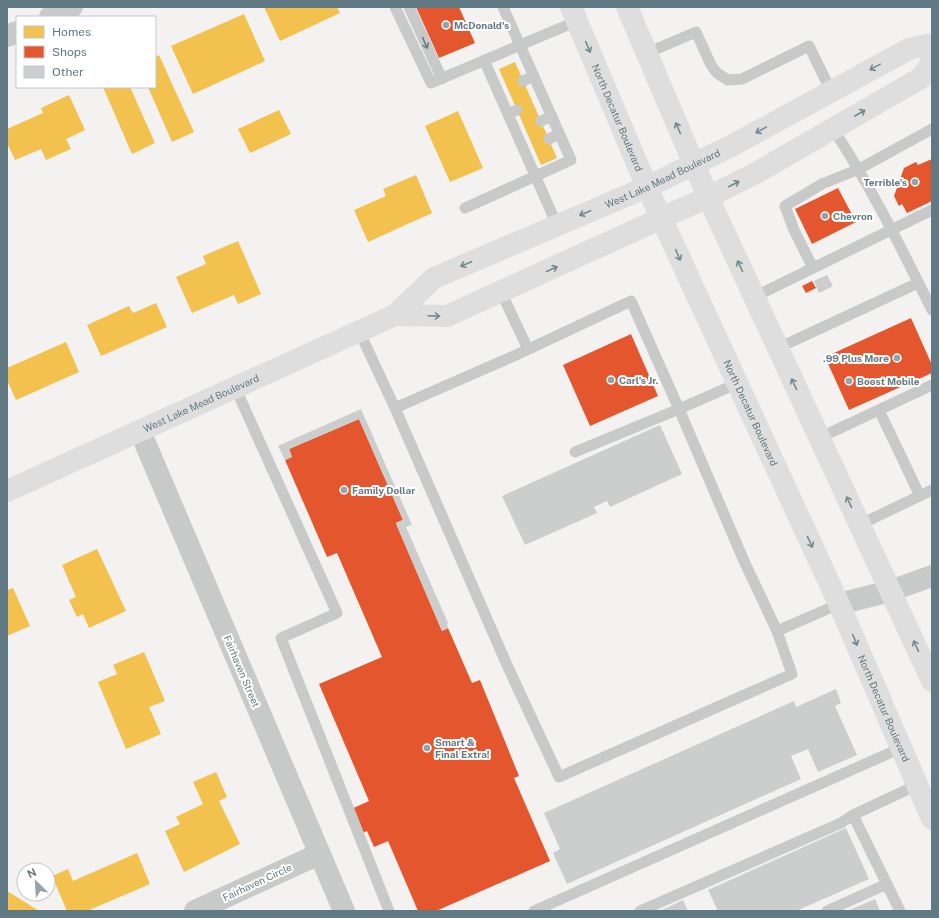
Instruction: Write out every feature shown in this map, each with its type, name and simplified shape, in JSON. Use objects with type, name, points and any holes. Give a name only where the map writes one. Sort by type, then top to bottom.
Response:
[{"type":"main road","points":[[627,7],[708,198],[932,681]]},
{"type":"main road","name":"North Decatur Boulevard","points":[[574,14],[647,187],[736,384],[839,604],[932,819]]},
{"type":"main road","name":"West Lake Mead Boulevard","points":[[7,491],[395,315],[434,278],[647,187],[733,145],[909,49],[932,44]]},
{"type":"main road","name":"West Lake Mead Boulevard","points":[[395,315],[447,316],[662,220],[756,173],[921,78],[932,62]]},
{"type":"street","points":[[52,16],[72,7]]},
{"type":"street","name":"Fairhaven Street","points":[[140,431],[344,911]]},
{"type":"street","points":[[839,604],[890,591],[932,576]]},
{"type":"street","name":"Fairhaven Circle","points":[[195,911],[319,854]]},
{"type":"lane","points":[[394,7],[431,83],[520,45],[574,14]]},
{"type":"lane","points":[[409,7],[442,79]]},
{"type":"lane","points":[[465,208],[571,160],[503,7]]},
{"type":"lane","points":[[647,54],[696,32],[711,65],[717,73],[728,80],[742,79],[808,46],[831,91]]},
{"type":"lane","points":[[484,60],[503,91],[529,148],[536,176],[557,225]]},
{"type":"lane","points":[[523,81],[534,76]]},
{"type":"lane","points":[[533,102],[543,98]]},
{"type":"lane","points":[[541,121],[552,116]]},
{"type":"lane","points":[[833,129],[859,169],[892,230],[932,310]]},
{"type":"lane","points":[[813,268],[794,230],[785,206],[822,184],[859,169],[932,129]]},
{"type":"lane","points":[[549,139],[560,134]]},
{"type":"lane","points":[[754,297],[932,210]]},
{"type":"lane","points":[[778,348],[918,283]]},
{"type":"lane","points":[[501,292],[528,349]]},
{"type":"lane","points":[[359,331],[395,408],[507,664],[559,777],[792,674],[777,631],[744,561],[631,301],[395,408]]},
{"type":"lane","points":[[575,452],[736,384]]},
{"type":"lane","points":[[820,438],[932,384]]},
{"type":"lane","points":[[235,387],[337,613],[281,638],[388,911]]},
{"type":"lane","points":[[879,410],[920,496]]},
{"type":"lane","points":[[859,524],[932,490]]},
{"type":"lane","points":[[777,631],[839,604]]},
{"type":"lane","points":[[534,911],[902,748]]},
{"type":"lane","points":[[640,911],[841,823],[853,815],[917,785]]},
{"type":"lane","points":[[853,815],[900,911]]},
{"type":"lane","points":[[827,911],[887,884]]},
{"type":"building: Homes","points":[[264,7],[337,7],[340,13],[280,41]]},
{"type":"building: Homes","points":[[244,14],[265,61],[193,94],[171,46]]},
{"type":"building: Homes","points":[[159,55],[194,132],[172,142],[148,88],[156,88],[156,56]]},
{"type":"building: Homes","points":[[515,62],[557,158],[541,165],[499,69]]},
{"type":"building: Homes","points":[[103,88],[130,88],[155,143],[132,154]]},
{"type":"building: Homes","points":[[69,95],[85,130],[66,139],[71,149],[46,160],[41,149],[15,160],[7,143],[7,129],[43,113],[41,108]]},
{"type":"building: Homes","points":[[279,110],[291,134],[250,153],[238,129]]},
{"type":"building: Homes","points":[[458,111],[483,168],[450,182],[425,126]]},
{"type":"building: Homes","points":[[416,175],[432,213],[368,242],[354,210],[386,196],[383,189]]},
{"type":"building: Homes","points":[[238,241],[261,294],[238,304],[234,295],[192,313],[176,277],[206,264],[203,256]]},
{"type":"building: Homes","points":[[156,303],[167,327],[101,356],[87,325],[129,306],[133,313]]},
{"type":"building: Homes","points":[[66,342],[79,372],[16,400],[7,380],[7,368]]},
{"type":"building: Homes","points":[[97,549],[126,611],[89,628],[83,614],[77,617],[69,600],[76,597],[62,565]]},
{"type":"building: Homes","points":[[13,588],[30,626],[7,636],[7,590]]},
{"type":"building: Homes","points":[[144,652],[165,701],[149,707],[161,734],[126,749],[98,682],[117,674],[113,665]]},
{"type":"building: Homes","points":[[216,772],[227,797],[219,801],[240,844],[184,872],[165,831],[180,824],[176,817],[203,804],[193,782]]},
{"type":"building: Homes","points":[[137,853],[150,884],[87,911],[67,911],[56,885],[56,874],[68,869],[73,881]]},
{"type":"building: Homes","points":[[7,891],[16,897],[16,902],[25,902],[39,911],[7,911]]},
{"type":"building: Shops","name":"McDonald's","points":[[416,7],[459,7],[475,43],[439,58]]},
{"type":"building: Shops","name":"Terrible's","points":[[932,159],[932,201],[907,213],[902,204],[899,206],[894,196],[904,168],[916,162],[918,165]]},
{"type":"building: Shops","points":[[838,188],[856,222],[812,244],[795,209]]},
{"type":"building: Shops","points":[[812,281],[816,288],[806,293],[802,286]]},
{"type":"building: Shops","points":[[911,318],[932,365],[932,373],[849,410],[825,357]]},
{"type":"building: Shops","name":"Carl's Jr.","points":[[631,334],[658,396],[590,426],[563,365]]},
{"type":"building: Shops","name":"Smart & Final Extra!","points":[[359,419],[403,520],[396,523],[397,526],[442,631],[448,628],[472,683],[480,680],[519,776],[514,778],[550,861],[436,911],[418,911],[388,841],[374,847],[367,831],[360,834],[349,810],[369,801],[319,684],[382,657],[337,553],[327,557],[285,460],[292,457],[289,449]]},
{"type":"building: Other","points":[[827,275],[833,286],[819,293],[814,281]]},
{"type":"building: Other","points":[[361,409],[412,525],[406,527],[448,623],[448,628],[442,631],[396,523],[403,520],[359,419],[289,449],[292,457],[285,460],[278,446]]},
{"type":"building: Other","points":[[660,425],[682,474],[610,507],[607,501],[594,507],[597,513],[525,545],[502,496]]},
{"type":"building: Other","points":[[836,689],[841,703],[835,706],[857,755],[818,772],[808,749],[791,756],[801,779],[567,884],[553,853],[560,849],[544,813],[794,701],[796,707]]},
{"type":"building: Other","points":[[846,828],[869,879],[796,911],[718,911],[708,890]]},
{"type":"building: Other","points":[[875,899],[880,911],[847,911]]},
{"type":"building: Other","points":[[683,900],[688,911],[660,911]]},
{"type":"place","name":"McDonald's","points":[[446,25]]},
{"type":"place","name":"Terrible's","points":[[915,182]]},
{"type":"place","name":"Chevron","points":[[825,216]]},
{"type":"place","name":".99 Plus More","points":[[897,358]]},
{"type":"place","name":"Carl's Jr.","points":[[611,380]]},
{"type":"place","name":"Boost Mobile","points":[[849,381]]},
{"type":"place","name":"Family Dollar","points":[[344,490]]},
{"type":"place","name":"Smart & Final Extra!","points":[[427,748]]}]
